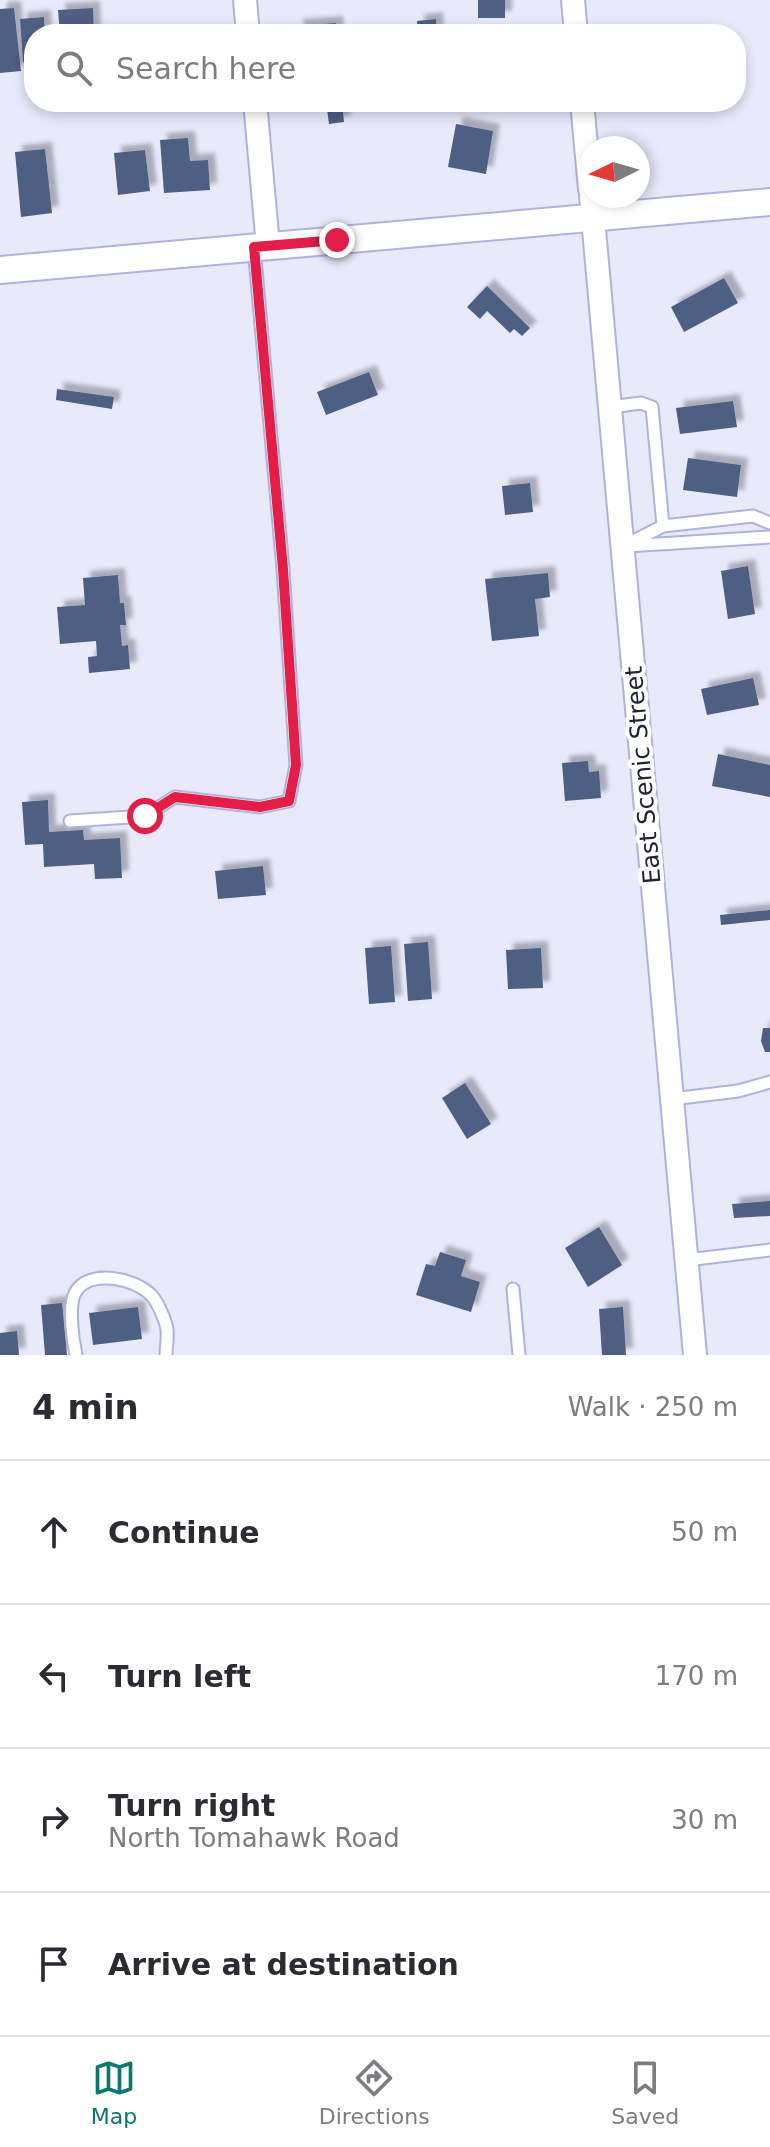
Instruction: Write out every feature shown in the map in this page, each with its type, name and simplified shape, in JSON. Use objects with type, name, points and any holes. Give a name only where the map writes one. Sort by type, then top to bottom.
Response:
[{"type":"street","points":[[245,0],[247,24]]},
{"type":"street","points":[[573,0],[575,24]]},
{"type":"street","points":[[255,112],[261,246]]},
{"type":"street","points":[[583,112],[585,136]]},
{"type":"street","points":[[650,205],[770,202]]},
{"type":"street","points":[[0,270],[261,246],[584,208]]},
{"type":"street","name":"East Scenic Street","points":[[592,208],[695,1355]]},
{"type":"lane","points":[[70,821],[145,816],[175,797],[260,807],[289,801],[296,765],[261,246]]},
{"type":"lane","points":[[610,407],[641,403],[652,407],[663,526]]},
{"type":"lane","points":[[622,547],[663,526],[753,516],[770,523]]},
{"type":"lane","points":[[622,547],[770,537]]},
{"type":"lane","points":[[672,1099],[738,1091],[770,1082]]},
{"type":"lane","points":[[687,1260],[770,1250]]},
{"type":"lane","points":[[76,1355],[72,1301],[76,1290],[90,1280],[108,1278],[140,1286],[154,1297],[167,1330],[166,1355]]},
{"type":"lane","points":[[513,1289],[519,1355]]},
{"type":"building","points":[[478,0],[505,0],[505,18],[478,18]]},
{"type":"building","points":[[14,8],[21,71],[0,73],[0,9]]},
{"type":"building","points":[[93,8],[94,24],[59,24],[58,10]]},
{"type":"building","points":[[44,17],[44,24],[24,24],[23,62],[20,19]]},
{"type":"building","points":[[436,19],[436,24],[417,24],[417,21]]},
{"type":"building","points":[[327,112],[343,112],[344,122],[329,124]]},
{"type":"building","points":[[456,124],[493,131],[486,174],[448,167]]},
{"type":"building","points":[[188,138],[190,161],[208,160],[210,190],[164,193],[160,140]]},
{"type":"building","points":[[45,149],[52,213],[21,217],[15,152]]},
{"type":"building","points":[[145,150],[150,191],[118,195],[114,153]]},
{"type":"building","points":[[724,278],[738,303],[684,332],[671,307]]},
{"type":"building","points":[[487,286],[530,328],[522,336],[514,329],[510,333],[487,311],[480,319],[467,307]]},
{"type":"building","points":[[369,372],[378,395],[326,415],[317,392]]},
{"type":"building","points":[[57,389],[114,397],[112,409],[56,400]]},
{"type":"building","points":[[733,401],[737,427],[680,434],[676,408]]},
{"type":"building","points":[[688,458],[741,465],[737,497],[683,490]]},
{"type":"building","points":[[530,483],[533,512],[505,515],[502,486]]},
{"type":"building","points":[[748,566],[755,614],[728,619],[721,571]]},
{"type":"building","points":[[548,573],[550,597],[535,599],[539,636],[492,641],[485,579]]},
{"type":"building","points":[[118,575],[120,603],[124,603],[126,625],[120,625],[122,646],[128,645],[130,669],[89,673],[88,657],[97,656],[96,641],[60,644],[57,607],[85,605],[83,578]]},
{"type":"building","points":[[753,678],[759,705],[707,715],[701,689]]},
{"type":"building","points":[[718,754],[770,765],[770,797],[712,786]]},
{"type":"building","points":[[588,761],[589,772],[599,771],[601,798],[565,801],[562,763]]},
{"type":"building","points":[[48,800],[49,832],[83,830],[84,840],[120,838],[122,878],[95,879],[94,864],[44,867],[43,844],[25,845],[22,802]]},
{"type":"building","points":[[263,866],[266,895],[218,899],[215,871]]},
{"type":"building","points":[[770,910],[770,920],[721,925],[720,915]]},
{"type":"building","points":[[428,942],[432,999],[408,1001],[404,944]]},
{"type":"building","points":[[391,946],[395,1002],[369,1004],[365,948]]},
{"type":"building","points":[[541,948],[543,988],[508,989],[506,950]]},
{"type":"building","points":[[763,1028],[770,1028],[770,1052],[765,1052],[761,1041]]},
{"type":"building","points":[[465,1083],[491,1124],[467,1139],[442,1098]]},
{"type":"building","points":[[770,1201],[770,1216],[734,1218],[732,1204]]},
{"type":"building","points":[[599,1227],[622,1265],[588,1287],[565,1248]]},
{"type":"building","points":[[440,1252],[466,1260],[461,1276],[480,1282],[471,1312],[416,1295],[426,1264],[435,1266]]},
{"type":"building","points":[[62,1303],[67,1355],[45,1355],[41,1305]]},
{"type":"building","points":[[138,1307],[142,1339],[93,1345],[89,1313]]},
{"type":"building","points":[[623,1307],[626,1355],[602,1355],[599,1309]]},
{"type":"building","points":[[17,1331],[19,1355],[0,1355],[0,1333]]},
{"type":"route","points":[[145,816],[175,797],[260,807],[289,801],[296,765],[283,569],[254,247],[337,240]]}]
